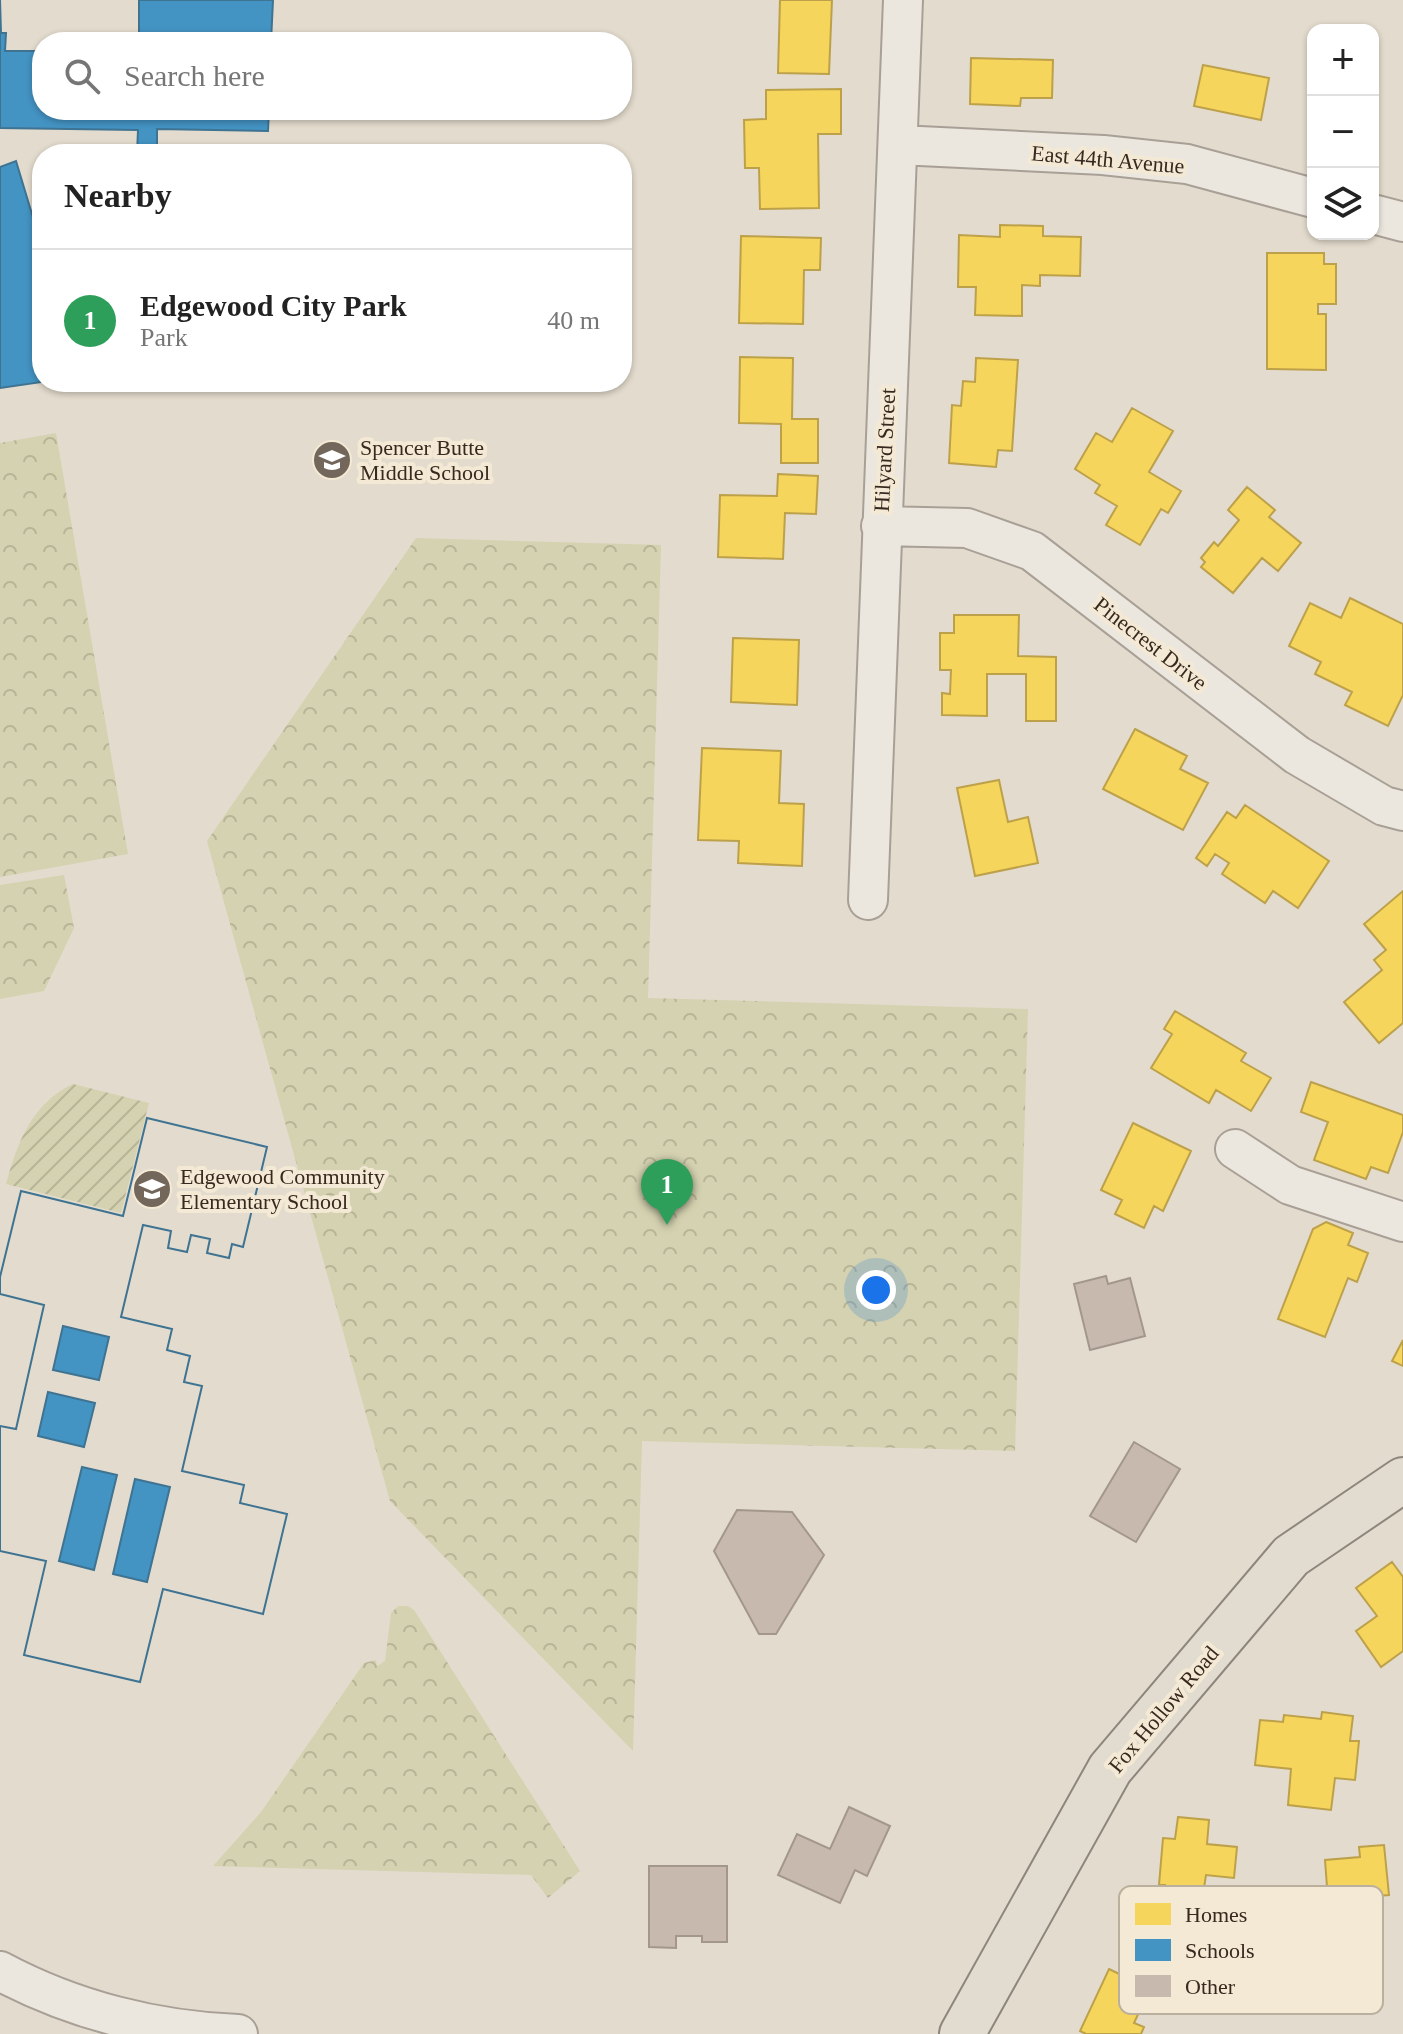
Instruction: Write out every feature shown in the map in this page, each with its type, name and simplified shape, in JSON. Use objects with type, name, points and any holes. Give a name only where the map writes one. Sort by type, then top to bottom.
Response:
[{"type":"main road","name":"Fox Hollow Road","points":[[962,2034],[1110,1769],[1291,1556],[1403,1480]]},
{"type":"street","name":"Hilyard Street","points":[[868,900],[903,0]]},
{"type":"street","name":"East 44th Avenue","points":[[899,145],[1103,155],[1187,164],[1307,196]]},
{"type":"street","points":[[1379,216],[1403,222]]},
{"type":"street","name":"Pinecrest Drive","points":[[881,526],[967,528],[1032,551],[1297,755],[1384,806],[1403,811]]},
{"type":"street","points":[[1235,1149],[1290,1185],[1403,1222]]},
{"type":"street","points":[[0,1971],[59,1998],[126,2019],[194,2032],[238,2034]]},
{"type":"green space","points":[[56,433],[128,854],[0,877],[0,443]]},
{"type":"green space","points":[[416,538],[661,545],[648,998],[1028,1009],[1015,1451],[642,1441],[633,1751],[390,1501],[207,841]]},
{"type":"green space","points":[[64,875],[74,928],[44,991],[0,999],[0,885]]},
{"type":"green space","points":[[73,1084],[149,1103],[121,1213],[6,1184],[28,1126],[47,1102]]},
{"type":"green space","points":[[398,1606],[408,1606],[414,1610],[580,1871],[548,1898],[531,1875],[213,1866],[261,1812],[364,1663],[376,1660],[377,1666],[385,1661],[391,1613]]},
{"type":"building: Homes","points":[[780,0],[832,0],[829,74],[778,73]]},
{"type":"building: Homes","points":[[971,58],[1053,60],[1052,98],[1021,98],[1020,106],[970,104]]},
{"type":"building: Homes","points":[[1203,65],[1269,78],[1261,120],[1194,106]]},
{"type":"building: Homes","points":[[841,89],[841,134],[818,134],[819,208],[760,209],[759,168],[745,168],[744,120],[766,119],[766,90]]},
{"type":"building: Homes","points":[[1000,225],[1043,226],[1043,236],[1081,237],[1080,276],[1040,275],[1040,286],[1022,285],[1022,316],[975,315],[976,287],[958,287],[959,235],[1000,237]]},
{"type":"building: Homes","points":[[741,236],[821,238],[820,270],[804,270],[803,324],[739,323]]},
{"type":"building: Homes","points":[[1267,253],[1324,253],[1324,264],[1336,264],[1336,304],[1318,304],[1318,314],[1326,314],[1326,370],[1267,369]]},
{"type":"building: Homes","points":[[740,357],[793,358],[792,419],[818,419],[818,463],[781,463],[781,424],[739,423]]},
{"type":"building: Homes","points":[[976,358],[1018,360],[1012,451],[998,450],[996,467],[949,463],[952,405],[961,406],[963,381],[975,382]]},
{"type":"building: Homes","points":[[1132,408],[1173,431],[1149,472],[1181,491],[1168,513],[1161,509],[1140,545],[1106,525],[1117,506],[1095,493],[1100,485],[1075,469],[1096,433],[1112,442]]},
{"type":"building: Homes","points":[[778,474],[818,476],[816,514],[785,513],[783,559],[718,557],[720,495],[777,496]]},
{"type":"building: Homes","points":[[1247,487],[1275,510],[1269,517],[1301,543],[1278,571],[1262,558],[1233,593],[1201,567],[1205,562],[1201,558],[1214,542],[1218,546],[1239,520],[1228,510]]},
{"type":"building: Homes","points":[[1350,598],[1403,624],[1403,695],[1388,726],[1345,705],[1352,692],[1315,674],[1321,662],[1289,646],[1310,603],[1341,618]]},
{"type":"building: Homes","points":[[954,615],[1019,615],[1018,656],[1056,657],[1056,721],[1026,721],[1026,674],[987,674],[987,716],[942,715],[942,693],[950,694],[951,670],[940,670],[940,633],[954,633]]},
{"type":"building: Homes","points":[[733,638],[799,640],[797,705],[731,702]]},
{"type":"building: Homes","points":[[1135,729],[1187,756],[1180,769],[1208,783],[1183,830],[1103,789]]},
{"type":"building: Homes","points":[[702,748],[781,751],[779,803],[804,804],[802,866],[738,863],[739,841],[698,840]]},
{"type":"building: Homes","points":[[999,780],[1008,822],[1028,817],[1038,863],[975,876],[957,788]]},
{"type":"building: Homes","points":[[1245,805],[1329,861],[1298,908],[1273,891],[1265,903],[1222,874],[1229,863],[1215,854],[1207,866],[1196,858],[1227,812],[1236,818]]},
{"type":"building: Homes","points":[[1403,891],[1403,1023],[1379,1043],[1344,1002],[1382,970],[1374,960],[1386,950],[1364,924]]},
{"type":"building: Homes","points":[[1175,1011],[1246,1053],[1241,1061],[1271,1078],[1251,1111],[1216,1090],[1209,1103],[1151,1068],[1172,1034],[1164,1029]]},
{"type":"building: Homes","points":[[1311,1082],[1403,1115],[1403,1132],[1388,1173],[1371,1167],[1366,1179],[1314,1160],[1328,1122],[1301,1112]]},
{"type":"building: Homes","points":[[1133,1123],[1191,1151],[1163,1211],[1154,1206],[1144,1228],[1115,1214],[1122,1200],[1101,1190]]},
{"type":"building: Homes","points":[[1326,1222],[1353,1233],[1348,1245],[1368,1253],[1357,1282],[1348,1278],[1325,1337],[1278,1319],[1313,1229]]},
{"type":"building: Homes","points":[[1403,1340],[1403,1366],[1392,1361]]},
{"type":"building: Homes","points":[[1392,1562],[1403,1577],[1403,1651],[1381,1667],[1356,1631],[1377,1616],[1356,1588]]},
{"type":"building: Homes","points":[[1322,1712],[1353,1716],[1350,1741],[1359,1741],[1355,1780],[1335,1778],[1331,1810],[1288,1805],[1291,1769],[1255,1765],[1260,1720],[1283,1722],[1284,1715],[1321,1719]]},
{"type":"building: Homes","points":[[1178,1817],[1209,1820],[1207,1844],[1237,1847],[1234,1878],[1206,1875],[1204,1886],[1159,1885],[1163,1838],[1175,1839]]},
{"type":"building: Homes","points":[[1384,1845],[1389,1895],[1383,1895],[1383,1886],[1327,1886],[1325,1860],[1360,1857],[1359,1847]]},
{"type":"building: Homes","points":[[1109,1969],[1119,1974],[1119,2014],[1138,2014],[1134,2023],[1144,2027],[1141,2034],[1086,2034],[1080,2031]]},
{"type":"building: Schools","points":[[0,0],[1,33],[6,33],[5,51],[32,51],[32,120],[269,120],[268,131],[157,129],[157,144],[137,144],[138,130],[0,128]]},
{"type":"building: Schools","points":[[139,0],[273,0],[271,32],[139,32]]},
{"type":"building: Schools","points":[[16,161],[32,214],[32,383],[0,388],[0,167]]},
{"type":"building: Schools","points":[[147,1118],[267,1147],[243,1247],[232,1244],[229,1258],[207,1253],[210,1239],[191,1235],[187,1252],[168,1248],[171,1231],[143,1225],[121,1317],[172,1329],[167,1350],[190,1356],[184,1382],[202,1386],[182,1471],[244,1485],[240,1503],[287,1514],[263,1614],[163,1589],[140,1682],[24,1655],[46,1561],[0,1551],[0,1426],[16,1429],[44,1305],[0,1294],[0,1277],[21,1191],[123,1216]],"holes":[[[63,1326],[109,1337],[99,1380],[53,1370]],[[48,1392],[95,1403],[84,1447],[38,1436]],[[82,1467],[117,1475],[94,1570],[59,1561]],[[135,1479],[170,1487],[147,1582],[113,1574]]]},
{"type":"building: Schools","points":[[147,1118],[267,1147],[243,1247],[232,1244],[229,1258],[207,1253],[210,1239],[191,1235],[187,1252],[168,1248],[171,1231],[143,1225],[121,1317],[172,1329],[167,1350],[190,1356],[184,1382],[202,1386],[182,1471],[244,1485],[240,1503],[287,1514],[263,1614],[163,1589],[140,1682],[24,1655],[46,1561],[0,1551],[0,1426],[16,1429],[44,1305],[0,1294],[0,1277],[21,1191],[123,1216]]},
{"type":"building: Other","points":[[1106,1276],[1108,1284],[1130,1278],[1145,1336],[1090,1350],[1074,1284]]},
{"type":"building: Other","points":[[1134,1442],[1180,1469],[1136,1542],[1090,1516]]},
{"type":"building: Other","points":[[737,1510],[792,1512],[824,1555],[776,1634],[759,1634],[714,1551]]},
{"type":"building: Other","points":[[849,1807],[890,1826],[867,1876],[855,1870],[840,1903],[778,1875],[797,1834],[830,1849]]},
{"type":"building: Other","points":[[649,1866],[727,1866],[727,1942],[702,1942],[702,1936],[676,1936],[676,1948],[649,1947]]},
{"type":"place","name":"Spencer Butte Middle School","points":[[332,460]]},
{"type":"place","name":"Edgewood Community Elementary School","points":[[152,1189]]},
{"type":"place","name":"Edgewood City Park","points":[[667,1225]]}]
